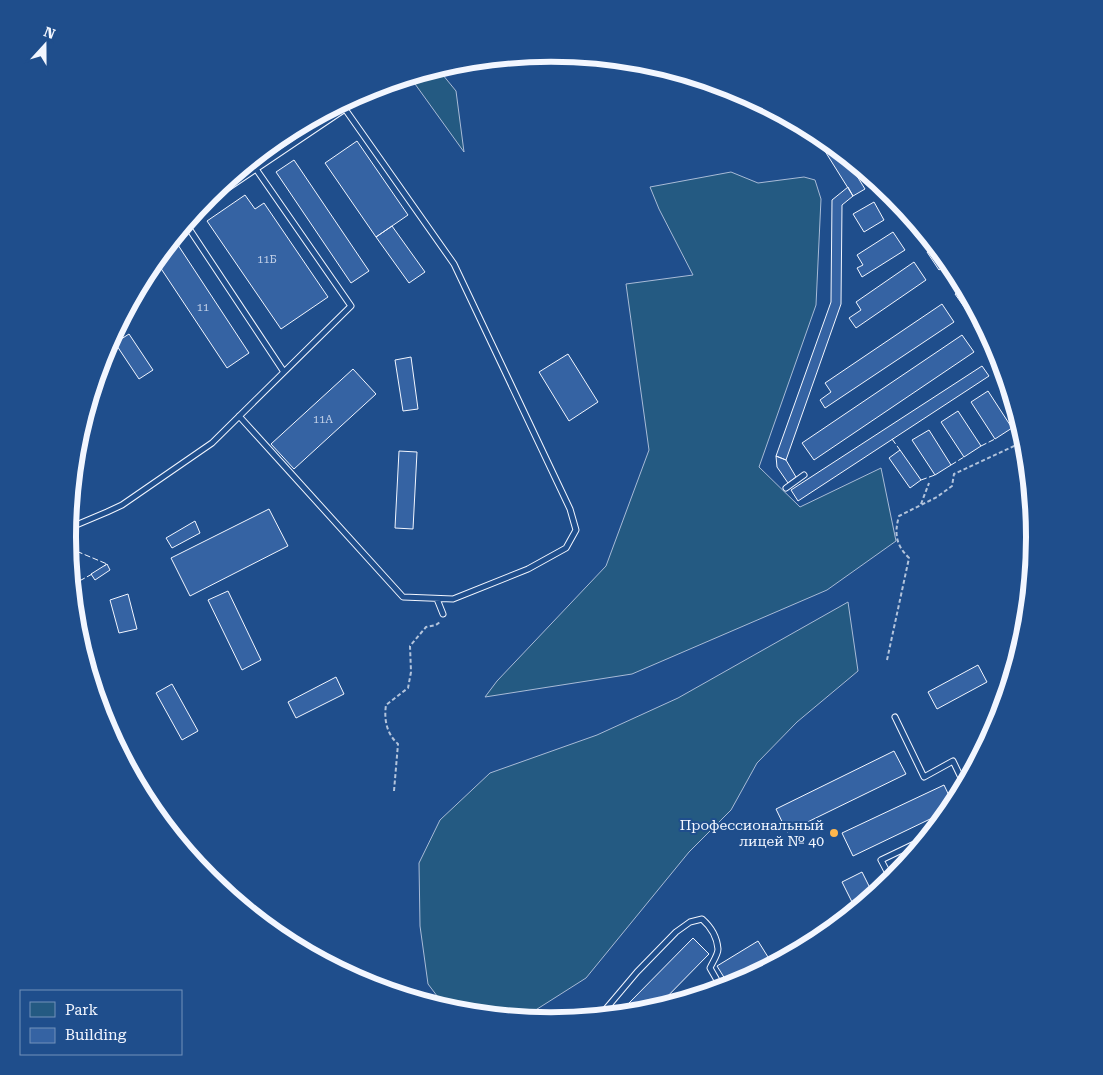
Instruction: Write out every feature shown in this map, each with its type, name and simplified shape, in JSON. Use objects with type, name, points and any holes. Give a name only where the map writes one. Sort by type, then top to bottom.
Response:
[{"type":"lane","points":[[239,416],[403,597],[453,599],[528,569],[566,548],[576,530],[570,509],[454,264],[345,109]]},
{"type":"lane","points":[[235,183],[344,110]]},
{"type":"lane","points":[[77,525],[122,505],[212,443],[351,306],[256,169]]},
{"type":"lane","points":[[190,230],[284,372]]},
{"type":"lane","points":[[786,488],[804,474]]},
{"type":"lane","points":[[437,598],[443,614]]},
{"type":"lane","points":[[895,717],[924,777],[953,761],[961,778]]},
{"type":"lane","points":[[888,872],[881,860],[915,844]]},
{"type":"lane","points":[[605,1009],[676,932],[690,922],[702,919],[709,926],[718,950],[710,968],[718,982]]},
{"type":"path","points":[[887,660],[909,558],[900,548],[897,536],[899,516],[938,497],[952,486],[954,474],[1017,445]]},
{"type":"path","points":[[921,504],[929,483]]},
{"type":"path","points":[[394,790],[398,744],[393,740],[384,720],[386,705],[408,688],[411,672],[410,646],[426,627],[436,625],[442,620],[443,614]]},
{"type":"green space","points":[[443,76],[456,91],[464,152],[415,83]]},
{"type":"green space","points":[[731,172],[758,183],[804,177],[815,180],[821,199],[816,305],[759,467],[800,507],[881,468],[896,541],[827,590],[632,674],[485,697],[497,681],[606,566],[649,450],[626,284],[693,275],[659,209],[650,187]]},
{"type":"green space","points":[[848,602],[858,671],[797,722],[757,763],[731,810],[689,852],[586,978],[533,1011],[490,1008],[439,998],[428,984],[420,926],[419,863],[440,820],[490,773],[597,735],[678,698]]},
{"type":"building","points":[[357,141],[408,215],[376,237],[325,163]]},
{"type":"building","points":[[824,149],[854,171],[865,189],[853,196]]},
{"type":"building","points":[[294,160],[369,271],[351,283],[276,172]]},
{"type":"building","points":[[848,187],[853,196],[842,205],[841,304],[786,460],[776,456],[831,302],[832,200]]},
{"type":"building","points":[[245,195],[255,209],[264,203],[328,297],[281,329],[207,221]]},
{"type":"building","points":[[874,202],[884,220],[864,232],[853,214]]},
{"type":"building","points":[[905,221],[909,224],[919,237],[917,238]]},
{"type":"building","points":[[392,226],[425,272],[409,283],[376,237]]},
{"type":"building","points":[[893,232],[905,250],[862,277],[857,268],[863,265],[857,255]]},
{"type":"building","points":[[178,245],[249,353],[227,368],[161,268]]},
{"type":"building","points":[[930,250],[942,268],[939,270],[927,252]]},
{"type":"building","points":[[914,262],[926,280],[856,328],[849,318],[861,310],[856,302]]},
{"type":"building","points":[[958,292],[969,310],[967,311],[955,294]]},
{"type":"building","points":[[942,304],[954,322],[825,408],[820,400],[831,392],[825,383]]},
{"type":"building","points":[[977,324],[983,338],[974,326]]},
{"type":"building","points":[[129,334],[153,370],[139,379],[117,346],[120,340]]},
{"type":"building","points":[[962,335],[974,352],[814,460],[802,443]]},
{"type":"building","points":[[568,354],[598,402],[569,421],[539,372]]},
{"type":"building","points":[[411,357],[418,409],[403,411],[395,360]]},
{"type":"building","points":[[982,366],[989,376],[798,501],[791,490]]},
{"type":"building","points":[[353,369],[376,394],[294,469],[271,444]]},
{"type":"building","points":[[988,391],[1012,428],[995,439],[971,402]]},
{"type":"building","points":[[958,411],[981,446],[964,457],[941,422]]},
{"type":"building","points":[[929,430],[951,465],[935,475],[912,440]]},
{"type":"building","points":[[900,450],[921,480],[910,488],[889,458]]},
{"type":"building","points":[[399,451],[417,452],[413,529],[395,528]]},
{"type":"building","points":[[776,456],[786,460],[796,477],[788,483],[777,467]]},
{"type":"building","points":[[269,509],[288,546],[190,596],[171,558]]},
{"type":"building","points":[[195,521],[200,533],[172,548],[166,538]]},
{"type":"building","points":[[107,564],[110,570],[95,580],[91,574]]},
{"type":"building","points":[[228,591],[261,660],[242,670],[208,600]]},
{"type":"building","points":[[128,594],[137,629],[119,633],[110,600]]},
{"type":"building","points":[[978,665],[987,682],[937,709],[928,692]]},
{"type":"building","points":[[336,677],[344,694],[296,718],[288,702]]},
{"type":"building","points":[[172,684],[198,731],[182,740],[156,693]]},
{"type":"building","points":[[894,751],[906,774],[787,832],[776,809]]},
{"type":"building","points":[[944,785],[949,796],[935,817],[853,856],[842,833]]},
{"type":"building","points":[[862,872],[871,889],[853,904],[842,882]]},
{"type":"building","points":[[693,938],[709,954],[666,998],[631,1005],[629,1003]]},
{"type":"building","points":[[758,941],[770,960],[725,979],[717,966]]},
{"type":"fence","points":[[892,439],[900,450]]},
{"type":"fence","points":[[981,446],[995,439]]},
{"type":"fence","points":[[951,465],[964,457]]},
{"type":"fence","points":[[921,480],[935,475]]},
{"type":"fence","points":[[77,551],[107,564],[104,566]]},
{"type":"fence","points":[[79,581],[94,573]]},
{"type":"place","name":"Профессиональный лицей № 40","points":[[834,833]]}]
